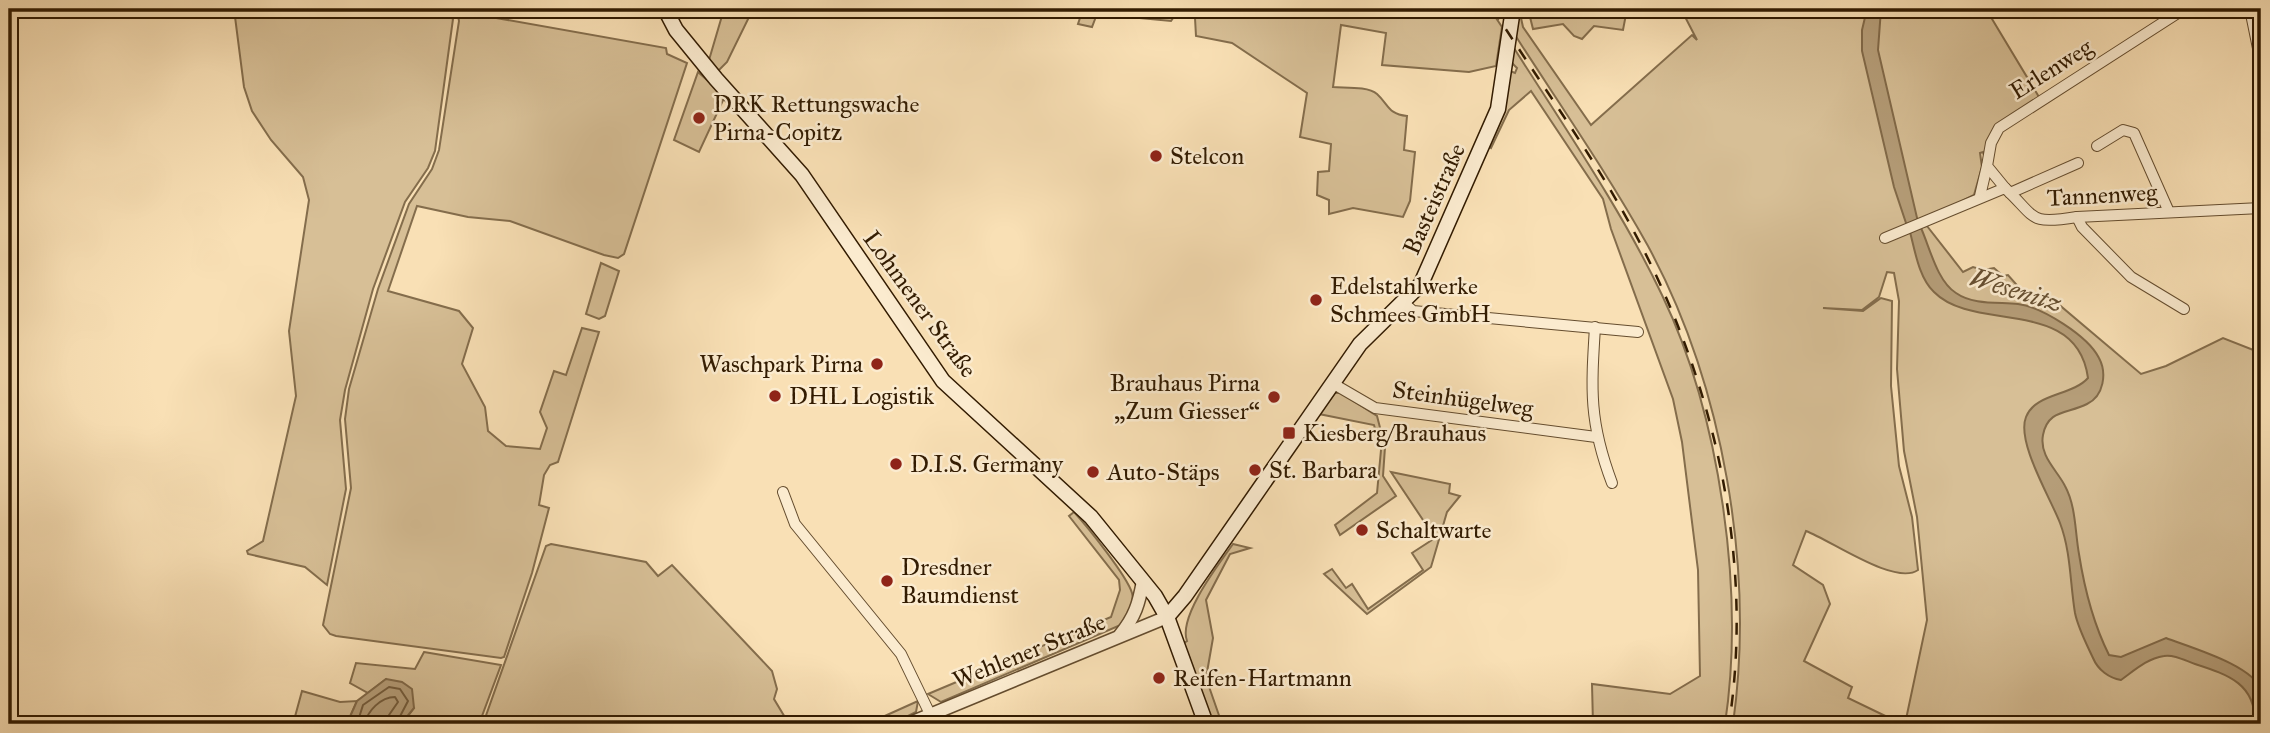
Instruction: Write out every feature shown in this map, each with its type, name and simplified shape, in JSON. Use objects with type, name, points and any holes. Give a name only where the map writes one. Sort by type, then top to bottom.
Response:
[{"type":"main road","name":"Lohmener Straße","points":[[665,9],[676,30],[716,79],[802,175],[943,381],[1091,517],[1143,581],[1167,617],[1206,724]]},
{"type":"main road","name":"Basteistraße","points":[[1167,617],[1185,596],[1360,344],[1404,303],[1420,284],[1498,109],[1513,9]]},
{"type":"street","name":"Erlenweg","points":[[1980,196],[1991,143],[2005,122],[2184,9]]},
{"type":"street","points":[[2250,9],[2261,63]]},
{"type":"street","points":[[2097,146],[2123,130],[2134,133],[2169,212]]},
{"type":"street","points":[[1885,238],[1921,225],[1980,196],[2008,191],[2078,163]]},
{"type":"street","points":[[1987,166],[2008,191]]},
{"type":"street","name":"Tannenweg","points":[[2008,191],[2029,215],[2038,220],[2261,208]]},
{"type":"street","points":[[2077,217],[2082,226],[2131,277],[2184,309]]},
{"type":"street","points":[[1404,303],[1413,311],[1638,332]]},
{"type":"street","points":[[1595,327],[1590,392],[1596,437],[1612,482]]},
{"type":"street","name":"Steinhügelweg","points":[[1332,383],[1375,408],[1596,437]]},
{"type":"street","points":[[783,492],[795,524],[901,653],[930,714]]},
{"type":"street","points":[[1117,638],[1132,621],[1143,581]]},
{"type":"street","name":"Wehlener Straße","points":[[908,724],[1167,617]]},
{"type":"shaded area","points":[[234,9],[386,9],[441,14],[453,19],[435,151],[428,168],[405,202],[373,289],[345,390],[340,420],[346,489],[327,585],[305,567],[248,554],[247,551],[263,541],[296,396],[289,331],[309,200],[303,177],[271,140],[252,111],[244,87]]},
{"type":"shaded area","points":[[724,9],[753,9],[727,62],[718,71],[709,60]]},
{"type":"shaded area","points":[[1083,9],[1490,9],[1502,27],[1496,66],[1469,72],[1382,65],[1386,33],[1341,25],[1333,87],[1373,91],[1392,111],[1407,116],[1404,150],[1415,152],[1410,201],[1403,217],[1353,208],[1329,214],[1329,200],[1317,195],[1318,172],[1329,171],[1331,144],[1300,137],[1307,93],[1232,43],[1196,36],[1195,18],[1176,14],[1171,21],[1097,14],[1092,27],[1078,24]]},
{"type":"shaded area","points":[[1519,9],[1523,27],[1591,125],[1692,35],[1697,40],[1681,9],[1986,9],[2042,102],[1999,128],[1987,166],[1983,152],[1980,153],[1982,167],[1974,195],[1923,221],[1922,227],[1927,226],[1963,272],[1973,267],[1983,270],[1994,268],[2003,276],[2008,275],[2022,291],[2057,303],[2141,374],[2166,366],[2223,338],[2261,353],[2261,724],[1905,724],[1927,620],[1917,517],[1904,451],[1897,369],[1899,301],[1894,273],[1887,272],[1879,297],[1862,310],[1823,308],[1863,311],[1881,298],[1892,301],[1891,386],[1899,466],[1912,517],[1918,570],[1908,573],[1894,572],[1879,567],[1806,531],[1793,565],[1823,585],[1830,604],[1804,661],[1852,687],[1848,698],[1902,724],[1733,724],[1739,664],[1740,603],[1736,541],[1714,417],[1696,357],[1674,300],[1648,246],[1515,35]]},
{"type":"shaded area","points":[[1528,9],[1627,9],[1623,30],[1594,26],[1582,39],[1574,36],[1563,24],[1533,29]]},
{"type":"shaded area","points":[[457,11],[666,48],[667,54],[687,63],[624,254],[618,258],[604,255],[510,221],[468,217],[417,206],[388,291],[459,311],[473,328],[462,364],[485,407],[488,431],[506,446],[540,449],[547,428],[540,412],[554,371],[566,375],[582,328],[599,332],[558,462],[550,465],[544,475],[539,505],[549,508],[532,573],[504,657],[501,658],[336,636],[330,634],[323,625],[351,488],[345,419],[349,389],[378,289],[409,204],[432,169],[439,150],[459,21]]},
{"type":"shaded area","points":[[1512,45],[1591,168],[1646,262],[1682,343],[1699,394],[1723,505],[1729,562],[1732,618],[1725,724],[1593,724],[1592,684],[1670,694],[1700,676],[1698,570],[1682,442],[1673,399],[1611,229],[1603,199],[1531,91],[1509,110],[1491,148],[1488,146],[1503,109],[1510,71],[1515,73],[1517,68],[1511,62]]},
{"type":"shaded area","points":[[698,72],[725,96],[699,152],[674,140]]},
{"type":"shaded area","points":[[601,263],[619,271],[605,316],[599,319],[586,314]]},
{"type":"shaded area","points":[[1335,393],[1341,393],[1377,416],[1385,447],[1383,476],[1396,496],[1340,535],[1335,525],[1377,493],[1381,450],[1374,425],[1319,414]]},
{"type":"shaded area","points":[[1391,472],[1450,484],[1449,493],[1460,496],[1447,512],[1431,567],[1367,614],[1324,574],[1332,569],[1346,588],[1352,584],[1368,609],[1423,570],[1412,553],[1435,538]]},
{"type":"shaded area","points":[[1074,512],[1129,585],[1132,601],[1123,624],[941,702],[928,694],[1111,617],[1120,590],[1119,580],[1069,516]]},
{"type":"shaded area","points":[[551,544],[646,562],[658,576],[672,565],[772,671],[777,689],[774,699],[789,724],[483,724],[546,546]]},
{"type":"shaded area","points":[[1233,544],[1250,548],[1230,554],[1206,600],[1213,638],[1206,678],[1222,724],[1213,724],[1184,643],[1187,641],[1188,619],[1194,605]]},
{"type":"shaded area","points":[[424,652],[501,665],[479,724],[426,724],[421,719],[415,724],[408,716],[414,708],[386,679],[368,693],[350,683],[356,663],[415,669]]},
{"type":"shaded area","points":[[302,691],[340,702],[357,701],[349,719],[351,724],[293,724]]},
{"type":"shaded area","points":[[918,701],[916,712],[892,724],[867,724]]},
{"type":"water","points":[[1867,9],[1881,9],[1878,50],[1918,222],[1907,226],[1894,187],[1862,51],[1862,30]]},
{"type":"water","points":[[1921,228],[1935,264],[1949,288],[1963,297],[1978,301],[2018,304],[2039,311],[2075,332],[2099,358],[2103,377],[2097,396],[2087,404],[2054,416],[2046,427],[2042,443],[2046,456],[2065,486],[2071,502],[2087,592],[2109,655],[2121,657],[2166,638],[2220,658],[2247,673],[2256,682],[2262,695],[2261,724],[2255,724],[2251,699],[2245,690],[2219,672],[2168,656],[2158,657],[2141,665],[2121,680],[2108,675],[2095,662],[2076,619],[2064,534],[2030,455],[2024,428],[2026,417],[2037,403],[2073,388],[2088,378],[2080,352],[2065,336],[2045,326],[1973,311],[1952,304],[1934,292],[1921,272],[1910,232]]},
{"type":"water","points":[[386,679],[402,682],[412,689],[414,708],[401,724],[351,724],[349,719],[357,701]]},
{"type":"railway","points":[[1493,9],[1616,200],[1660,285],[1685,344],[1721,468],[1731,532],[1736,596],[1736,661],[1729,724]]},
{"type":"place","name":"DRK Rettungswache Pirna-Copitz","points":[[699,118]]},
{"type":"place","name":"Stelcon","points":[[1156,156]]},
{"type":"place","name":"Edelstahlwerke Schmees GmbH","points":[[1316,300]]},
{"type":"place","name":"Waschpark Pirna","points":[[877,364]]},
{"type":"place","name":"DHL Logistik","points":[[775,396]]},
{"type":"place","name":"Brauhaus Pirna „Zum Giesser“","points":[[1274,397]]},
{"type":"place","name":"Kiesberg/Brauhaus","points":[[1289,433]]},
{"type":"place","name":"D.I.S. Germany","points":[[896,464]]},
{"type":"place","name":"St. Barbara","points":[[1255,470]]},
{"type":"place","name":"Auto-Stäps","points":[[1093,472]]},
{"type":"place","name":"Schaltwarte","points":[[1362,530]]},
{"type":"place","name":"Dresdner Baumdienst","points":[[887,581]]},
{"type":"place","name":"Reifen-Hartmann","points":[[1159,678]]},
{"type":"water label","name":"Wesenitz","points":[[2016,290]]}]
